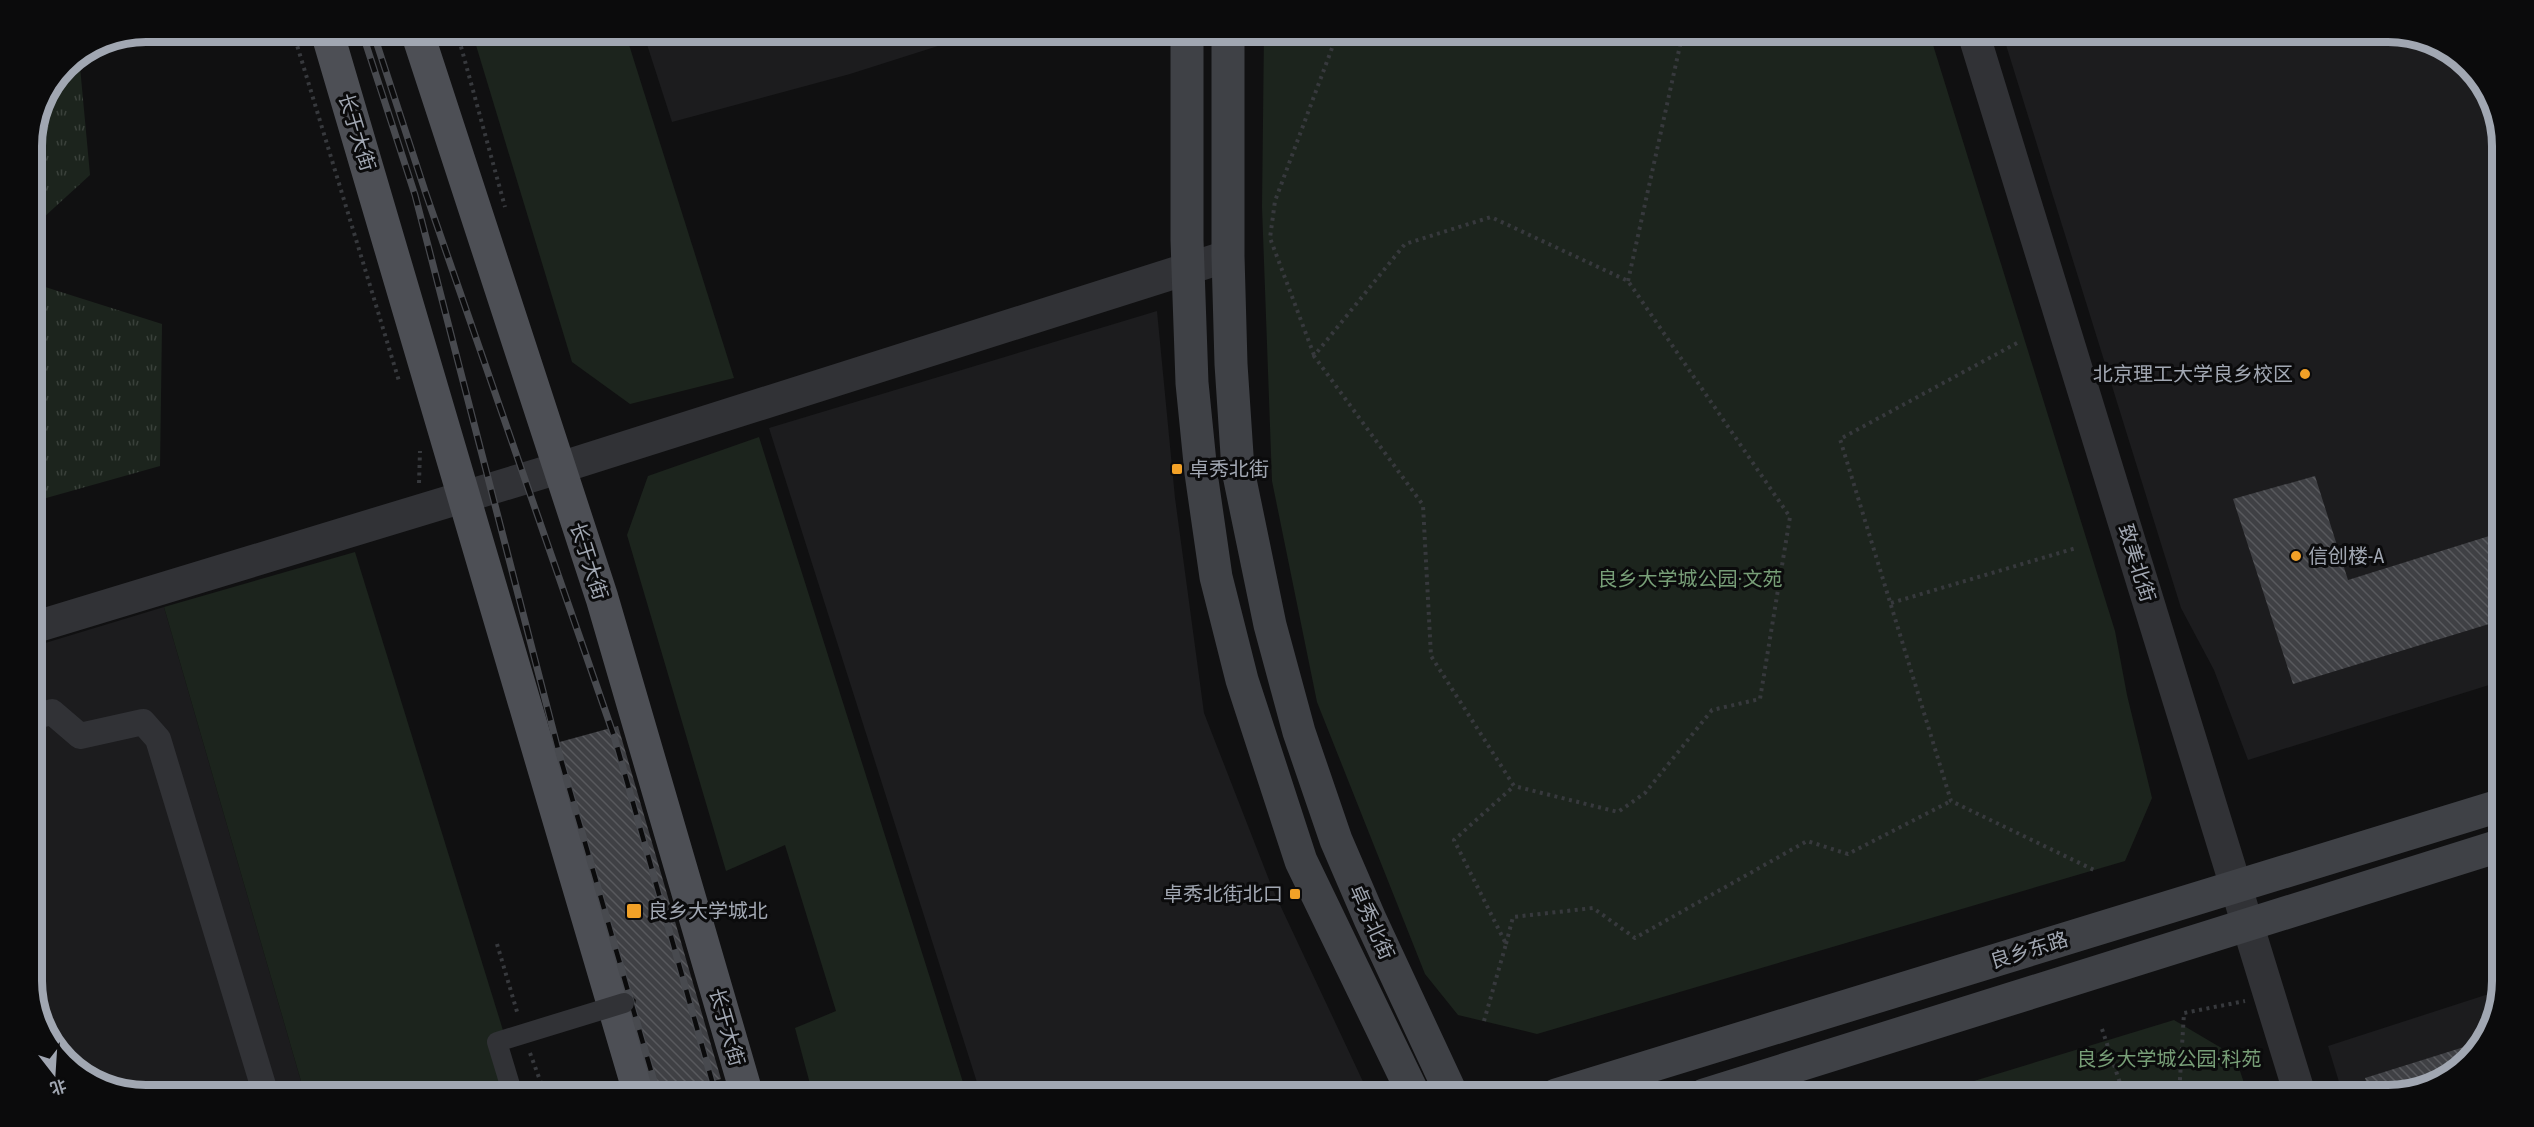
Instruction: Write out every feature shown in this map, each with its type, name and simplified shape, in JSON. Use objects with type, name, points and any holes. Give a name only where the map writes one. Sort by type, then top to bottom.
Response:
[{"type":"main road","name":"长于大街","points":[[330,42],[637,1085]]},
{"type":"main road","name":"长于大街","points":[[420,42],[605,609],[744,1085]]},
{"type":"main road","points":[[1187,42],[1188,268],[1192,382],[1201,473],[1216,577],[1242,680],[1301,861],[1409,1085]]},
{"type":"main road","name":"卓秀北街","points":[[1228,42],[1228,256],[1231,364],[1238,471],[1270,625],[1299,732],[1336,840],[1447,1085]]},
{"type":"main road","name":"良乡东路","points":[[1589,1085],[2492,808]]},
{"type":"main road","points":[[1736,1085],[2492,848]]},
{"type":"street","name":"致美北街","points":[[1976,42],[2297,1085]]},
{"type":"street","points":[[42,624],[559,468],[1228,256]]},
{"type":"street","points":[[42,714],[52,712],[80,736],[143,722],[158,739],[263,1085]]},
{"type":"street","points":[[510,1085],[497,1042],[624,1003]]},
{"type":"path","name":"长于大街","points":[[296,42],[400,386]]},
{"type":"path","points":[[461,42],[506,210]]},
{"type":"path","points":[[1314,356],[1405,244],[1491,217],[1628,281],[1790,517],[1760,699],[1712,711],[1645,793],[1618,812],[1514,786],[1431,656],[1423,505],[1314,356],[1270,238],[1275,201],[1334,42]]},
{"type":"path","points":[[1628,281],[1681,42]]},
{"type":"path","points":[[2017,343],[1840,439],[1951,801],[2094,870]]},
{"type":"path","points":[[417,510],[421,454],[418,443]]},
{"type":"path","points":[[1891,603],[2076,548]]},
{"type":"path","points":[[1506,944],[1454,840],[1514,786]]},
{"type":"path","points":[[1484,1021],[1513,916],[1593,908],[1635,938],[1807,841],[1848,854],[1951,801]]},
{"type":"path","points":[[497,944],[523,1034],[541,1083]]},
{"type":"path","points":[[2179,1085],[2184,1013],[2270,996]]},
{"type":"path","points":[[2102,1029],[2121,1085]]},
{"type":"shaded area","points":[[646,42],[951,42],[850,74],[672,122]]},
{"type":"shaded area","name":"北京理工大学良乡校区","points":[[2005,42],[2388,42],[2408,44],[2428,50],[2451,64],[2478,94],[2484,106],[2492,139],[2492,684],[2248,760],[2214,670],[2181,608]]},
{"type":"shaded area","points":[[1157,311],[1175,498],[1204,713],[1273,890],[1365,1085],[978,1085],[769,428]]},
{"type":"shaded area","points":[[164,607],[302,1085],[146,1085],[126,1083],[106,1077],[84,1064],[84,1043],[63,1043],[56,1033],[50,1021],[42,988],[42,644]]},
{"type":"shaded area","points":[[2491,993],[2484,1021],[2470,1044],[2446,1067],[2415,1081],[2388,1085],[2340,1085],[2328,1046]]},
{"type":"green space","points":[[475,42],[628,42],[734,378],[630,404],[572,362]]},
{"type":"green space","name":"良乡大学城公园·文苑","points":[[1264,42],[1932,42],[2115,631],[2127,695],[2152,798],[2125,861],[1537,1034],[1458,1015],[1425,974],[1317,702],[1272,481],[1262,207]]},
{"type":"green space","points":[[80,67],[90,175],[42,219],[44,126],[50,106],[60,88]]},
{"type":"green space","points":[[42,286],[162,324],[160,466],[42,499]]},
{"type":"green space","points":[[759,437],[964,1085],[810,1085],[795,1028],[836,1011],[785,845],[726,871],[627,535],[648,476]]},
{"type":"green space","points":[[355,552],[520,1085],[302,1085],[164,607]]},
{"type":"green space","name":"良乡大学城公园·科苑","points":[[2174,1020],[2235,1056],[2245,1085],[1961,1085]]},
{"type":"building","name":"信创楼-A","points":[[2315,476],[2348,580],[2492,535],[2492,623],[2293,684],[2233,499]]},
{"type":"building","points":[[618,726],[721,1079],[698,1085],[655,1085],[634,1009],[636,1000],[629,993],[556,743]]},
{"type":"building","points":[[2469,1046],[2446,1067],[2415,1081],[2401,1084],[2367,1085],[2365,1078]]},
{"type":"railway","points":[[365,42],[415,195],[559,753],[655,1085]]},
{"type":"railway","points":[[376,42],[425,191],[614,736],[713,1085]]},
{"type":"place","name":"北京理工大学良乡校区","points":[[2305,374]]},
{"type":"place","name":"卓秀北街","points":[[1177,469]]},
{"type":"place","name":"信创楼-A","points":[[2296,556]]},
{"type":"place","name":"卓秀北街北口","points":[[1295,894]]},
{"type":"place","name":"良乡大学城北","points":[[634,911]]}]
